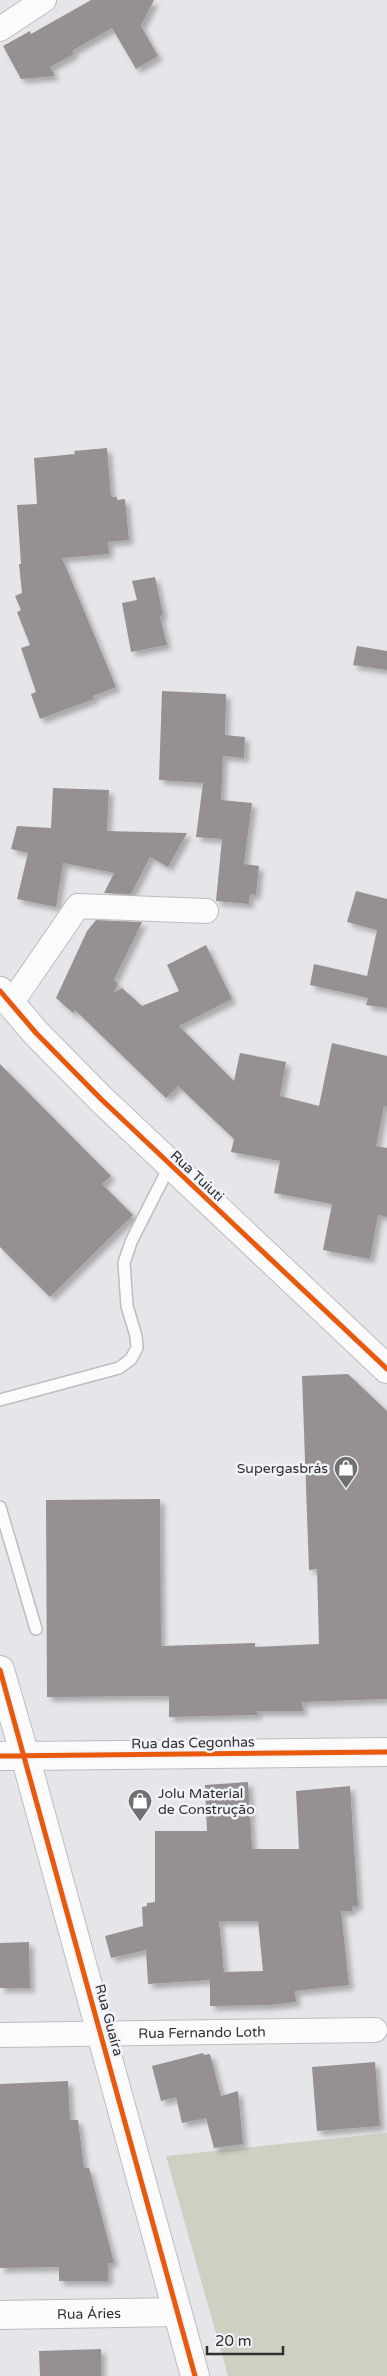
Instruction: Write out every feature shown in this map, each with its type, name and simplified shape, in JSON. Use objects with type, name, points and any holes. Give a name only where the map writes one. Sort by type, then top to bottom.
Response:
[{"type":"main road","name":"Rua Tuiuti","points":[[5,998],[69,1068],[387,1369]]},
{"type":"main road","name":"Rua Guaíra","points":[[0,1670],[12,1756],[101,2034],[195,2376]]},
{"type":"main road","name":"Rua das Cegonhas","points":[[12,1756],[387,1752]]},
{"type":"main road","name":"Rua Áries","points":[[0,2315],[177,2312]]},
{"type":"street","points":[[0,29],[44,0]]},
{"type":"street","points":[[5,998],[78,906],[206,911]]},
{"type":"street","name":"Rua Fernando Loth","points":[[0,2035],[376,2030]]},
{"type":"lane","points":[[0,1400],[119,1368],[131,1359],[136,1348],[136,1336],[127,1306],[124,1263],[131,1242],[170,1165]]},
{"type":"lane","points":[[0,1507],[36,1629]]},
{"type":"green space","points":[[387,2133],[387,2376],[228,2376],[166,2156]]},
{"type":"building","points":[[91,0],[154,0],[141,26],[158,56],[136,69],[112,28],[72,51],[74,54],[50,67],[55,76],[21,79],[3,46],[30,31],[31,34]]},
{"type":"building","points":[[107,448],[111,497],[117,497],[117,500],[125,499],[129,540],[108,542],[109,554],[62,558],[116,687],[93,696],[94,699],[40,719],[31,694],[36,692],[21,648],[30,645],[17,612],[21,610],[15,596],[22,593],[17,505],[37,504],[34,458],[75,454],[74,451]]},
{"type":"building","points":[[155,577],[163,614],[160,617],[167,645],[131,652],[122,603],[137,600],[132,581]]},
{"type":"building","points":[[357,646],[387,651],[387,670],[353,665]]},
{"type":"building","points":[[162,691],[226,694],[225,735],[245,737],[244,758],[223,756],[221,800],[252,803],[244,864],[259,866],[256,895],[250,894],[249,904],[216,901],[222,839],[196,837],[203,783],[159,780]]},
{"type":"building","points":[[53,788],[109,790],[107,831],[187,833],[168,867],[150,857],[131,894],[104,893],[114,873],[63,863],[56,907],[17,899],[28,853],[11,849],[17,826],[51,828]]},
{"type":"building","points":[[356,891],[387,899],[387,1008],[366,1005],[368,998],[310,985],[314,964],[367,976],[377,930],[347,922]]},
{"type":"building","points":[[96,920],[142,922],[114,980],[118,984],[113,993],[122,988],[142,1006],[179,991],[167,965],[206,945],[232,999],[179,1026],[234,1081],[240,1053],[286,1062],[280,1096],[319,1106],[332,1043],[387,1056],[387,1107],[384,1106],[376,1146],[387,1148],[387,1217],[378,1215],[370,1259],[323,1250],[332,1204],[274,1193],[280,1161],[231,1152],[234,1139],[178,1086],[166,1098],[75,1010],[73,1013],[56,998],[87,931]]},
{"type":"building","points":[[0,1064],[111,1176],[102,1184],[133,1215],[50,1297],[0,1247]]},
{"type":"building","points":[[348,1374],[387,1411],[387,1699],[302,1702],[303,1711],[257,1711],[257,1715],[169,1717],[169,1696],[47,1697],[46,1500],[160,1499],[161,1646],[255,1643],[255,1647],[319,1644],[317,1569],[309,1570],[302,1376]]},
{"type":"building","points":[[248,1782],[252,1849],[299,1849],[296,1791],[350,1786],[358,1906],[352,1906],[352,1911],[341,1911],[349,1985],[295,1991],[296,2002],[269,2005],[210,2006],[210,1980],[148,1984],[146,1950],[111,1958],[105,1936],[143,1926],[142,1907],[147,1906],[147,1903],[155,1902],[155,1831],[207,1831],[205,1785]],"holes":[[[219,1921],[258,1921],[263,1971],[224,1972]]]},
{"type":"building","points":[[29,1942],[30,1988],[0,1988],[0,1943]]},
{"type":"building","points":[[203,2053],[204,2055],[210,2054],[221,2096],[238,2091],[243,2144],[214,2148],[206,2118],[182,2123],[176,2097],[161,2101],[152,2066]]},
{"type":"building","points":[[375,2062],[380,2126],[317,2131],[312,2067]]},
{"type":"building","points":[[68,2081],[70,2120],[78,2120],[84,2168],[89,2168],[114,2263],[108,2263],[108,2281],[59,2281],[59,2267],[0,2268],[0,2084]]},
{"type":"building","points":[[101,2349],[101,2376],[40,2376],[39,2351]]},
{"type":"cycle path","points":[[0,991],[36,1033],[101,1099],[387,1369]]},
{"type":"cycle path","points":[[0,1670],[195,2376]]},
{"type":"cycle path","points":[[0,1756],[387,1752]]},
{"type":"place","name":"Supergasbrás","points":[[346,1489]]},
{"type":"place","name":"Jolu Material de Construção","points":[[140,1822]]}]
